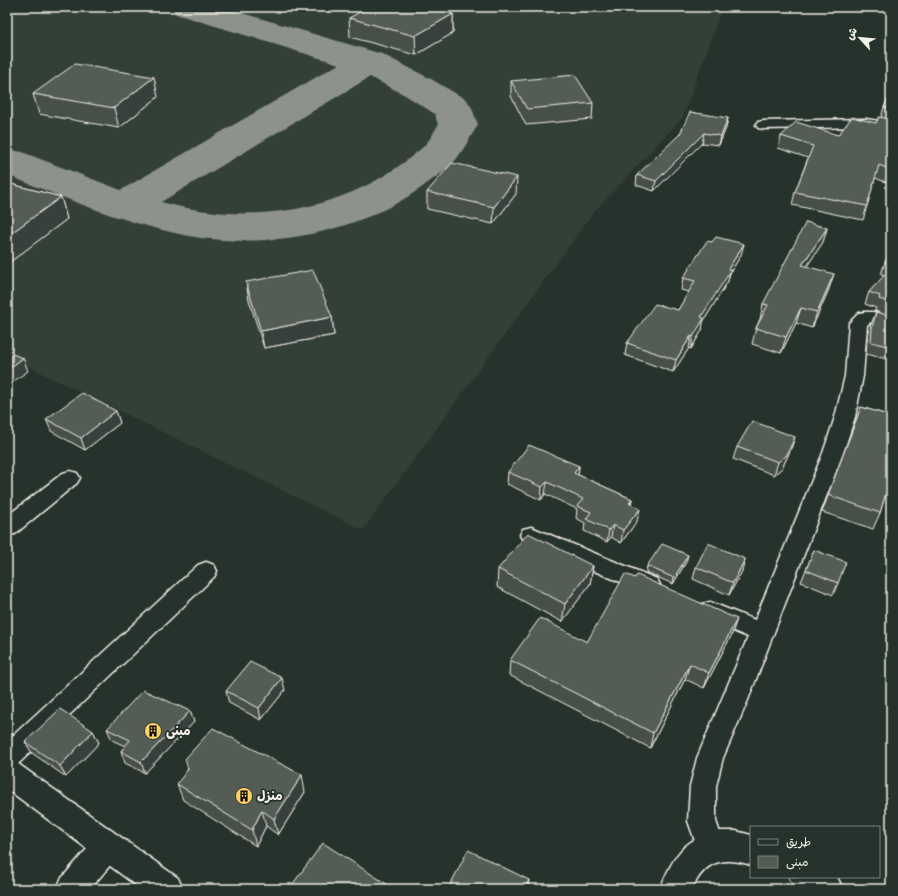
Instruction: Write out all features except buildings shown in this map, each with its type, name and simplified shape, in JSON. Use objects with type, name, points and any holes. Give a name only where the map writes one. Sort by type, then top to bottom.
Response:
[{"type":"main road","points":[[7,772],[167,889]]},
{"type":"main road","points":[[676,889],[686,868],[693,858],[711,848],[733,845],[750,850]]},
{"type":"main road","points":[[807,878],[827,889]]},
{"type":"street","points":[[763,125],[866,123],[891,127]]},
{"type":"street","points":[[711,848],[702,821],[703,786],[710,758],[833,453],[845,417],[854,376],[858,323],[865,317],[873,317],[891,323]]},
{"type":"street","points":[[7,528],[70,478]]},
{"type":"street","points":[[532,535],[668,593]]},
{"type":"street","points":[[7,758],[206,571]]},
{"type":"street","points":[[690,602],[762,632]]},
{"type":"street","points":[[71,889],[108,846]]},
{"type":"shaded area","points":[[7,7],[696,7],[721,11],[683,117],[593,213],[363,530],[7,356]]},
{"type":"taxiway","points":[[187,7],[369,62]]},
{"type":"taxiway","points":[[124,206],[180,221],[222,227],[274,226],[323,218],[370,201],[405,180],[438,155],[458,125],[453,108],[418,87],[369,62]]},
{"type":"taxiway","points":[[124,206],[369,62]]},
{"type":"taxiway","points":[[7,161],[124,206]]},
{"type":"place","name":"مبنى","points":[[153,731]]},
{"type":"place","name":"منزل","points":[[244,796]]}]
